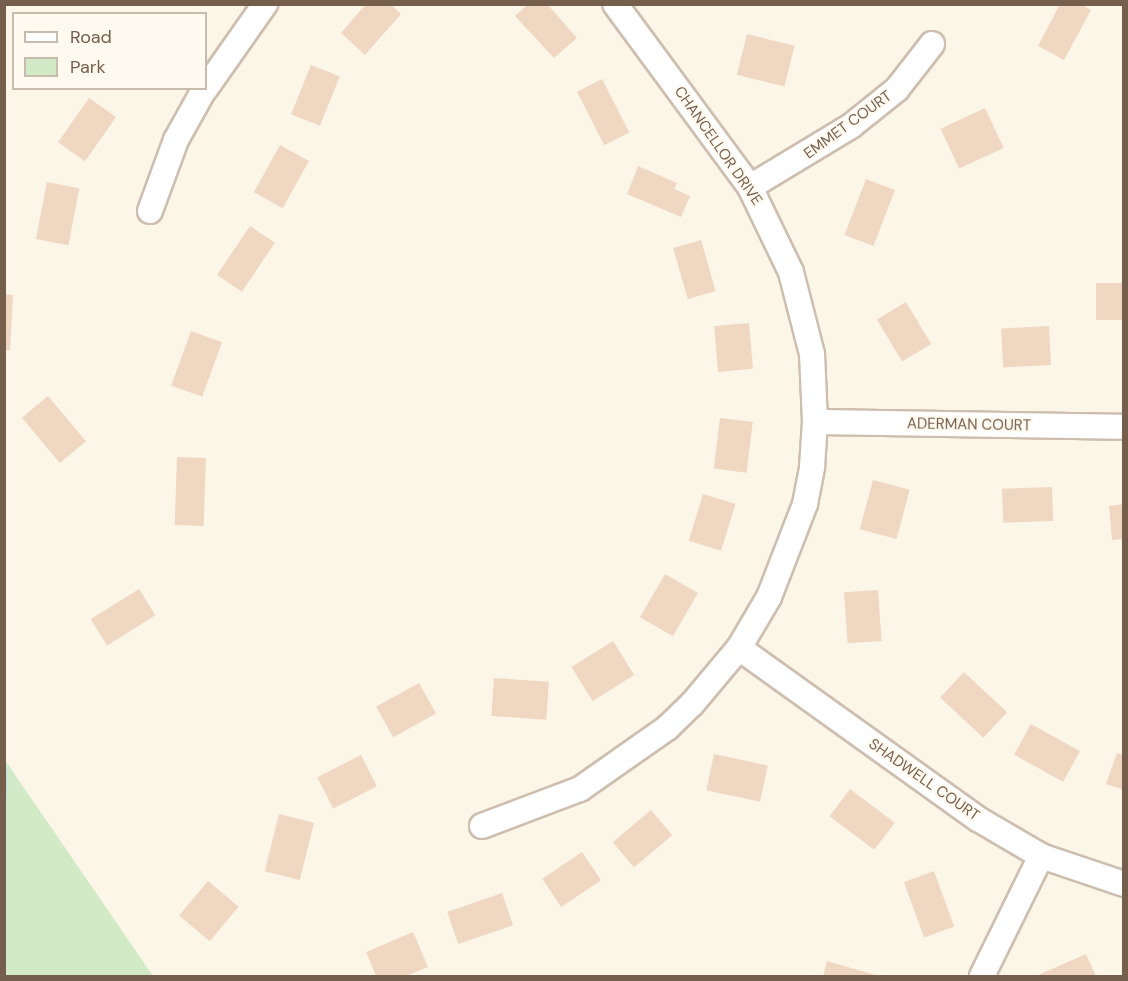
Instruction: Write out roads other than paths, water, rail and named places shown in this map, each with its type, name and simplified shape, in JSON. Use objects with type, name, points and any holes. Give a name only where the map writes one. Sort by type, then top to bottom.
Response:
[{"type":"street","points":[[207,85],[265,4]]},
{"type":"street","name":"CHANCELLOR DRIVE","points":[[482,826],[546,804],[612,769],[692,704],[739,648],[769,597],[796,532],[812,467],[815,422],[812,354],[805,317],[791,272],[750,187],[615,4]]},
{"type":"street","name":"EMMET COURT","points":[[750,187],[851,126],[897,90],[932,44]]},
{"type":"street","points":[[150,211],[176,140],[204,90]]},
{"type":"street","name":"ADERMAN COURT","points":[[815,422],[1124,427]]},
{"type":"street","name":"SHADWELL COURT","points":[[739,648],[940,793],[1041,856],[1124,884]]},
{"type":"street","points":[[982,976],[1041,856]]},
{"type":"waterway","points":[[4,770],[4,795]]}]
